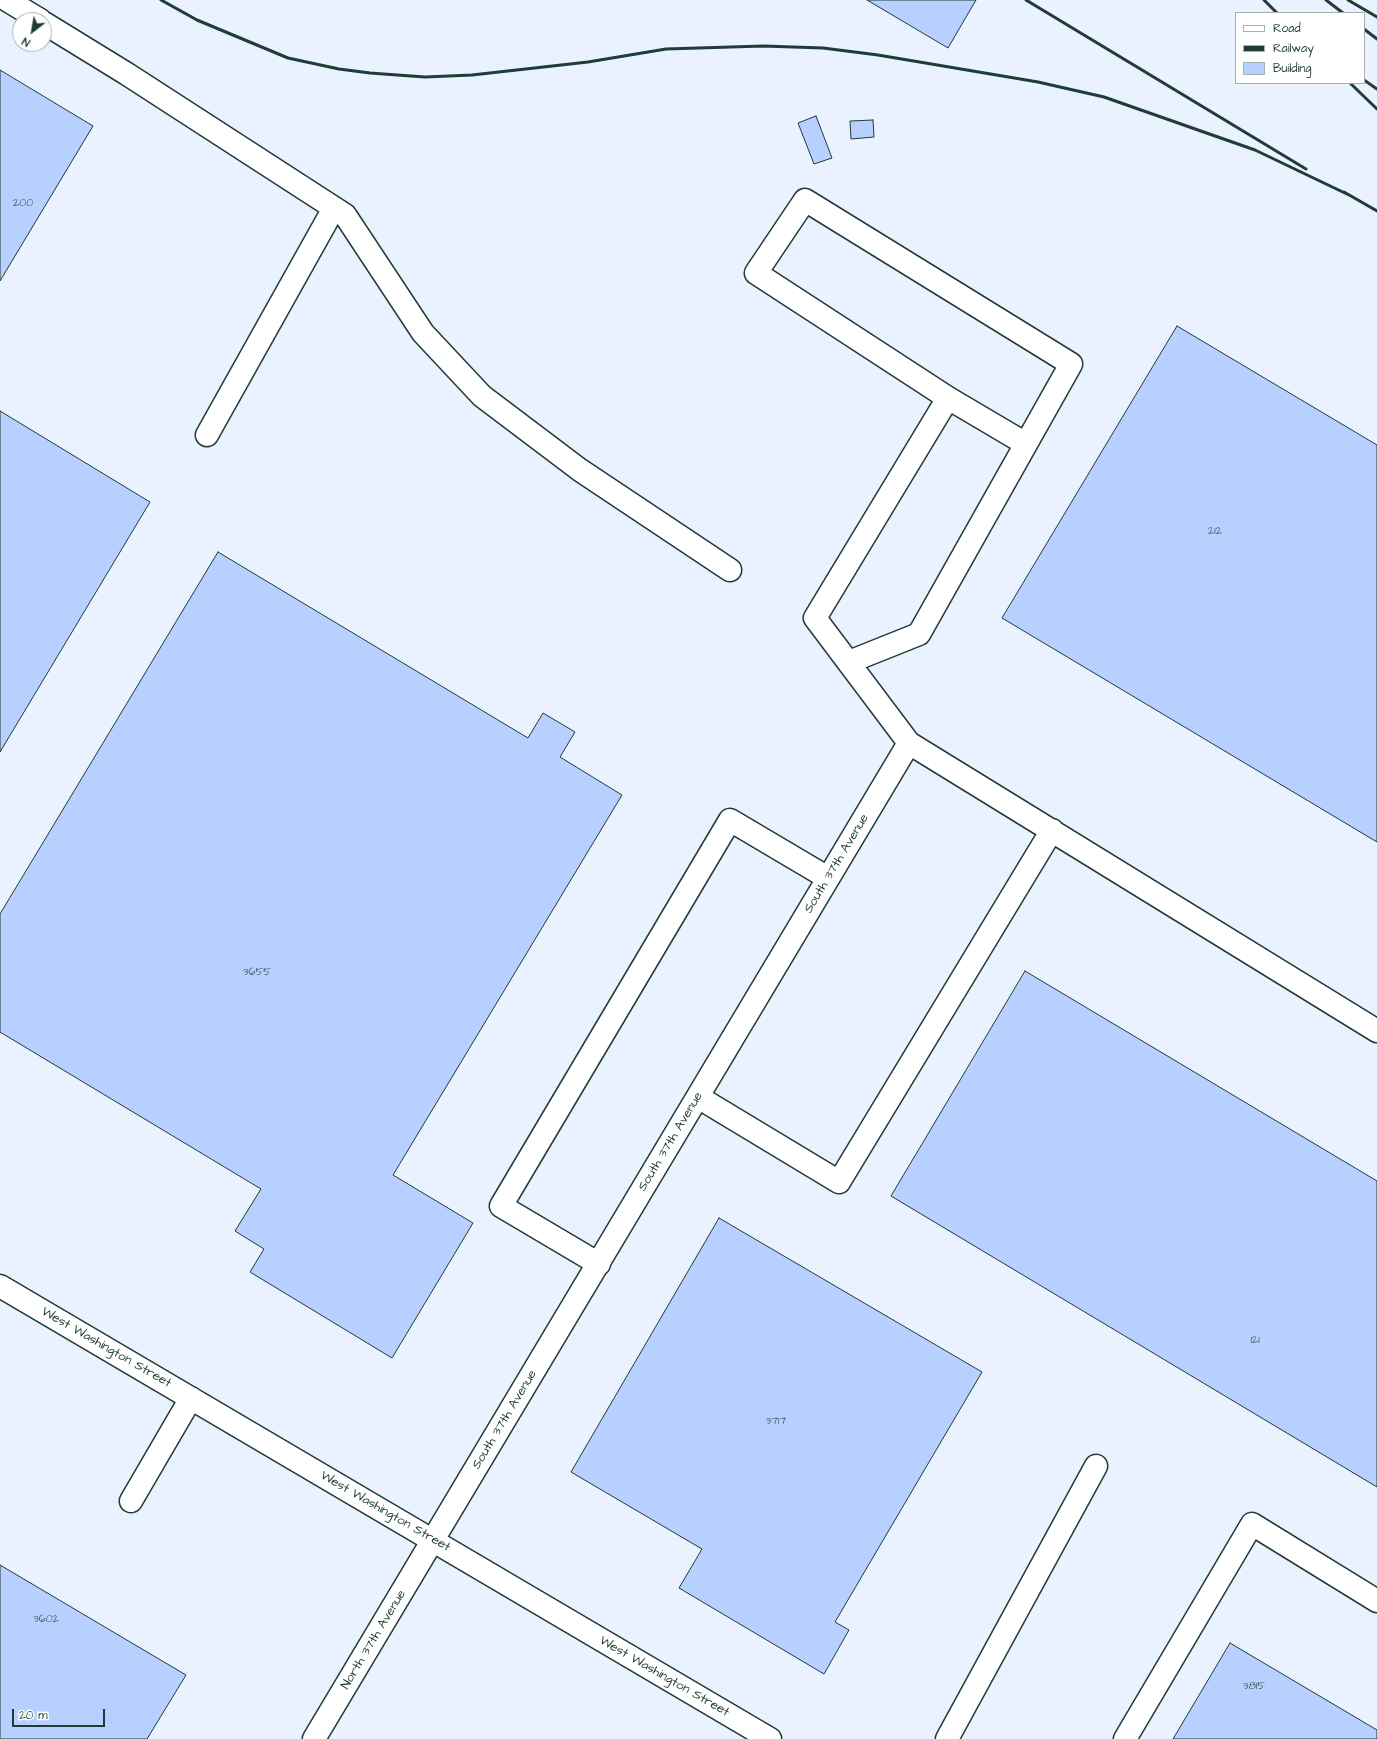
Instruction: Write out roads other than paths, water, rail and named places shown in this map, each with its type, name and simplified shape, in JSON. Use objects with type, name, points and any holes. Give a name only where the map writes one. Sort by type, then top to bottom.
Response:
[{"type":"street","points":[[7,0],[27,12]]},
{"type":"street","points":[[52,28],[127,74],[345,215],[423,333],[482,396],[580,470],[730,570]]},
{"type":"street","points":[[849,662],[919,634],[1026,444],[1070,364],[805,200],[756,273],[948,398],[1026,444]]},
{"type":"street","points":[[207,435],[334,208]]},
{"type":"street","points":[[948,398],[816,618],[909,744],[1052,830],[1377,1031]]},
{"type":"street","name":"South 37th Avenue","points":[[433,1541],[909,744]]},
{"type":"street","points":[[599,1264],[501,1206],[718,840],[730,820],[828,878]]},
{"type":"street","points":[[698,1097],[839,1182],[1052,830]]},
{"type":"street","name":"West Washington Street","points":[[0,1286],[770,1739]]},
{"type":"street","points":[[131,1501],[191,1398]]},
{"type":"street","points":[[947,1739],[1096,1466]]},
{"type":"street","points":[[1125,1739],[1252,1524],[1377,1601]]},
{"type":"street","name":"North 37th Avenue","points":[[314,1739],[433,1541]]},
{"type":"railway","points":[[161,0],[197,20],[288,58],[339,69],[370,73],[425,77],[472,75],[588,62],[666,49],[763,46],[823,48],[878,55],[1038,82],[1104,97],[1255,150],[1349,195]]},
{"type":"railway","points":[[1026,0],[1306,169]]},
{"type":"railway","points":[[1264,0],[1276,12]]},
{"type":"railway","points":[[1326,0],[1342,12]]},
{"type":"railway","points":[[1348,0],[1377,17]]},
{"type":"railway","points":[[1365,30],[1377,39]]},
{"type":"railway","points":[[1365,81],[1377,89]]},
{"type":"railway","points":[[1351,84],[1377,109]]},
{"type":"railway","points":[[1344,192],[1377,211]]}]
